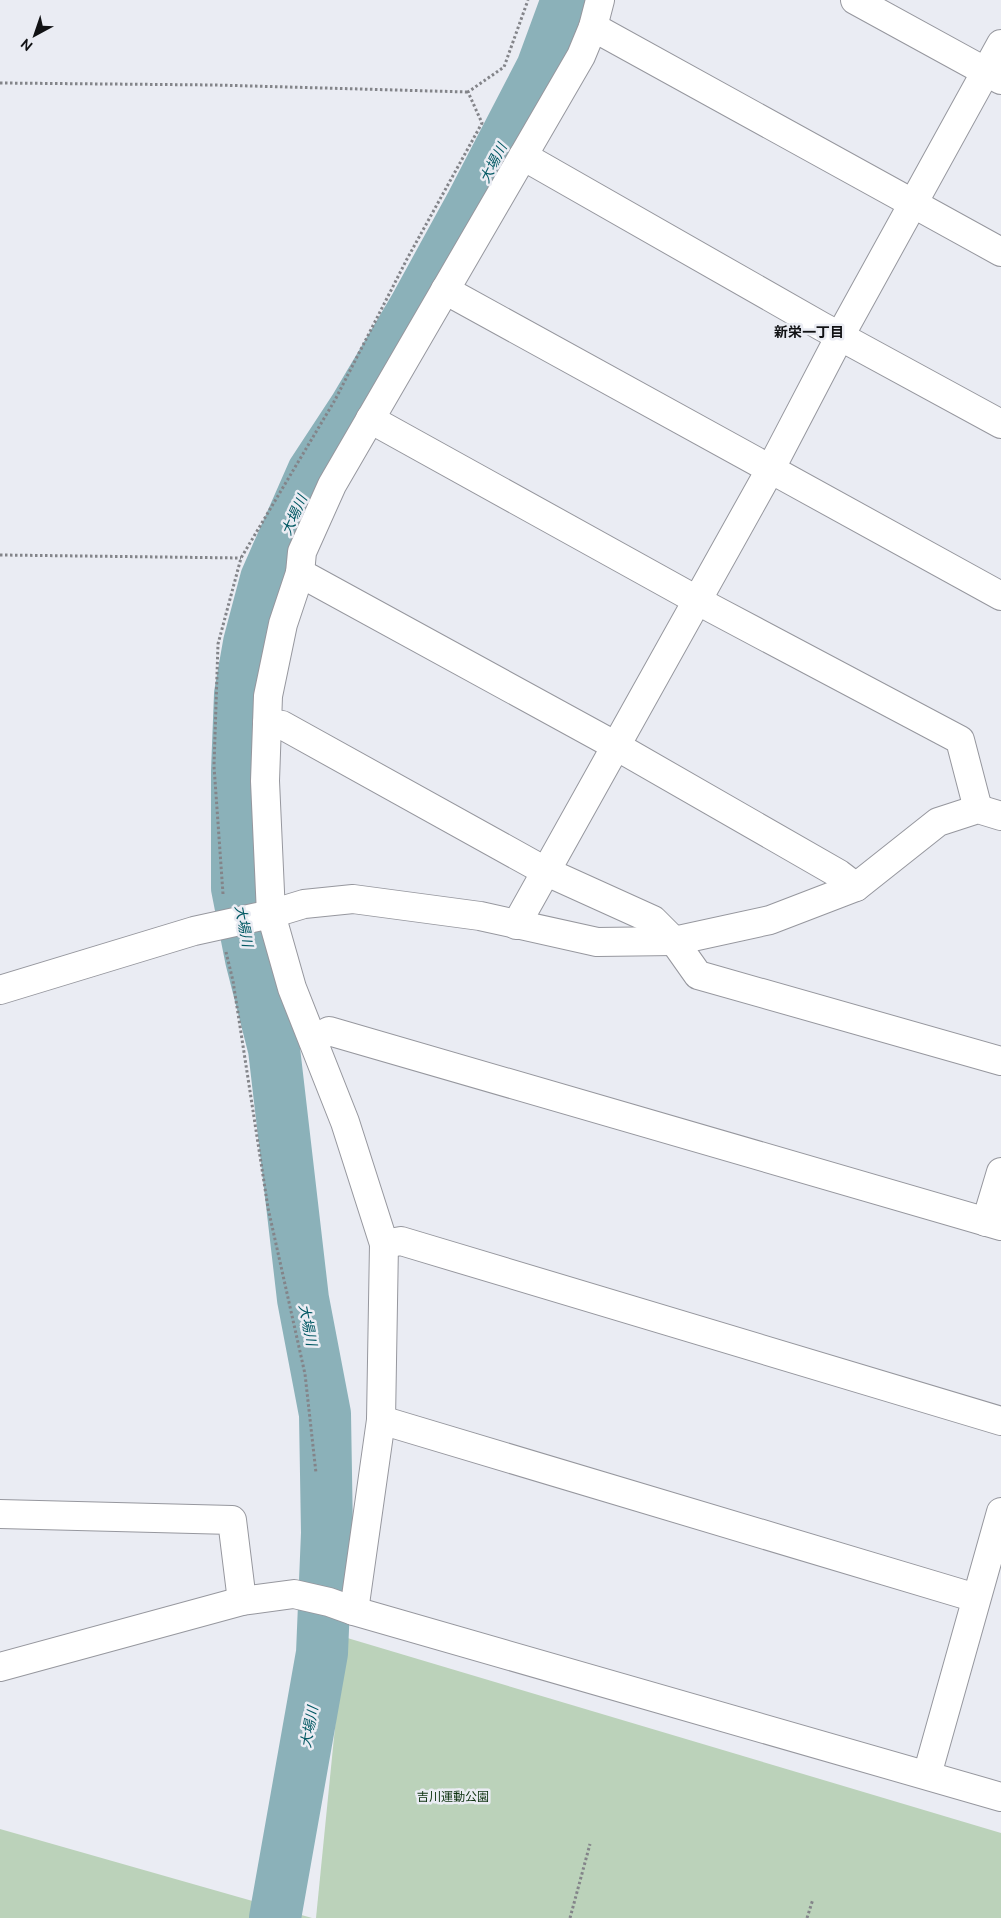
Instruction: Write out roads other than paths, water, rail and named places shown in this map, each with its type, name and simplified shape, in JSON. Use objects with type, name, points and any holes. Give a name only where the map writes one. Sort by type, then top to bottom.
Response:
[{"type":"street","points":[[354,1611],[381,1420],[384,1244],[344,1122],[292,988],[252,918],[265,781],[268,696],[283,624],[300,573],[302,552],[332,485],[580,56],[593,27],[600,0]]},
{"type":"street","points":[[855,0],[994,76]]},
{"type":"street","points":[[593,27],[1001,252]]},
{"type":"street","points":[[516,925],[770,470],[840,336],[913,204],[994,76],[1001,44]]},
{"type":"street","points":[[523,156],[840,336],[1001,424]]},
{"type":"street","points":[[445,290],[1001,596]]},
{"type":"street","points":[[0,990],[194,931],[304,904],[352,899],[480,916],[597,942],[674,941],[770,920],[856,887],[938,822],[989,812],[960,740],[697,600],[370,419]]},
{"type":"street","points":[[300,573],[616,746],[839,874],[856,887]]},
{"type":"street","points":[[267,723],[282,725],[547,872],[653,920],[674,941],[698,975],[1001,1061]]},
{"type":"street","points":[[313,1040],[329,1031],[994,1224],[1001,1172]]},
{"type":"street","points":[[384,1244],[401,1241],[1001,1421]]},
{"type":"street","points":[[381,1420],[976,1598]]},
{"type":"street","points":[[927,1774],[1001,1512]]},
{"type":"street","points":[[0,1514],[232,1520],[242,1601]]},
{"type":"street","points":[[0,1667],[242,1601],[294,1594],[329,1602],[354,1611],[927,1774],[1001,1797]]},
{"type":"waterway","name":"大場川","points":[[275,1918],[322,1653],[327,1533],[325,1414],[303,1299],[274,1049],[251,959],[237,888],[237,771],[240,694],[249,643],[266,579],[313,472],[355,408],[415,307],[472,203],[542,68],[567,0]]},
{"type":"district","name":"新栄一丁目","points":[[809,332]]},
{"type":"park label","name":"吉川運動公園","points":[[453,1796]]}]
